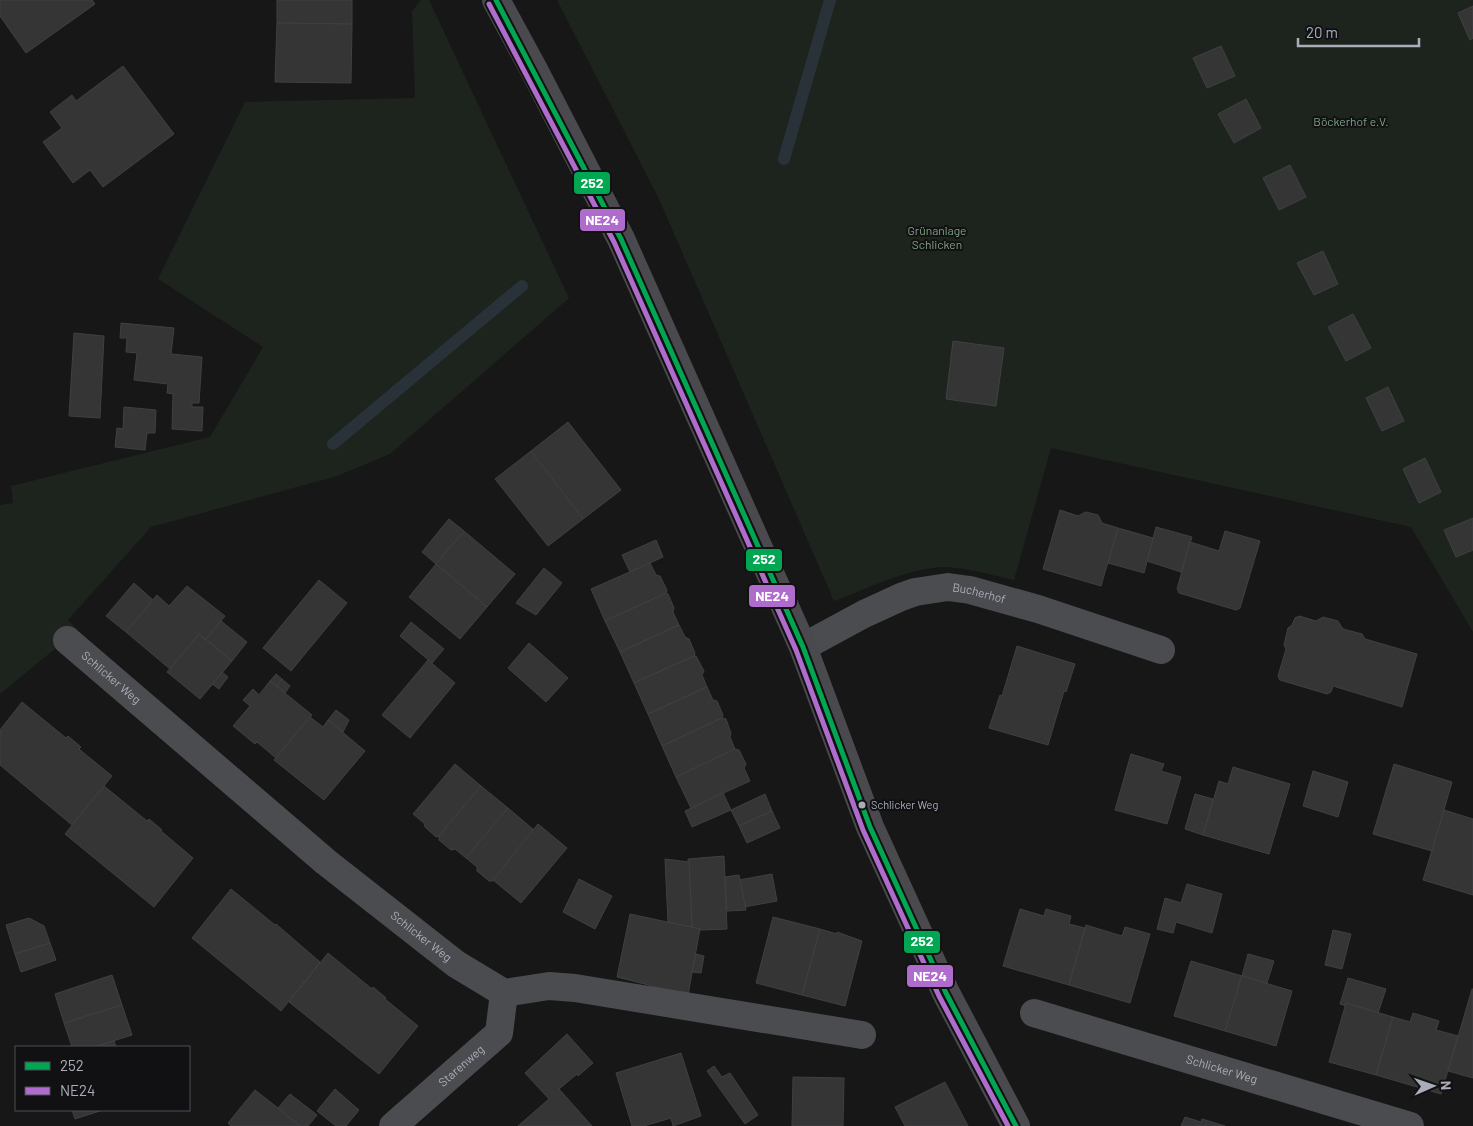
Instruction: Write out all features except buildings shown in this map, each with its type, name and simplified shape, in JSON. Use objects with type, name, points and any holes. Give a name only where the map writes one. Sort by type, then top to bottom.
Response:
[{"type":"main road","points":[[496,0],[621,239],[803,647],[870,827],[946,993],[1016,1126]]},
{"type":"street","name":"Bucherhof","points":[[803,647],[864,614],[901,597],[915,592],[948,587],[970,590],[1038,609],[1160,650]]},
{"type":"street","name":"Schlicker Weg","points":[[67,640],[326,862],[456,964],[504,993]]},
{"type":"street","points":[[504,993],[549,986],[575,988],[862,1035]]},
{"type":"street","name":"Starenweg","points":[[393,1126],[499,1033],[504,993]]},
{"type":"street","name":"Schlicker Weg","points":[[1034,1013],[1410,1126]]},
{"type":"green space","points":[[421,0],[429,0],[569,298],[390,454],[337,476],[151,527],[68,620],[78,630],[0,694],[0,505],[13,503],[11,486],[210,437],[263,347],[158,279],[245,102],[415,98],[412,11]]},
{"type":"green space","name":"Grünanlage Schlicken","points":[[557,0],[1473,0],[1473,632],[1411,527],[1051,448],[1014,580],[962,569],[932,568],[903,575],[834,601],[659,199]]},
{"type":"waterway","points":[[784,159],[830,0]]},
{"type":"waterway","points":[[333,444],[522,286]]},
{"type":"transit line","name":"252","points":[[496,0],[621,239],[803,647],[870,827],[946,993],[1016,1126]]},
{"type":"transit line","name":"NE24","points":[[489,4],[614,242],[796,650],[863,830],[939,996],[1008,1126]]},
{"type":"place","name":"Schlicker Weg","points":[[862,805]]},
{"type":"park label","name":"Böckerhof e.V.","points":[[1351,122]]}]
